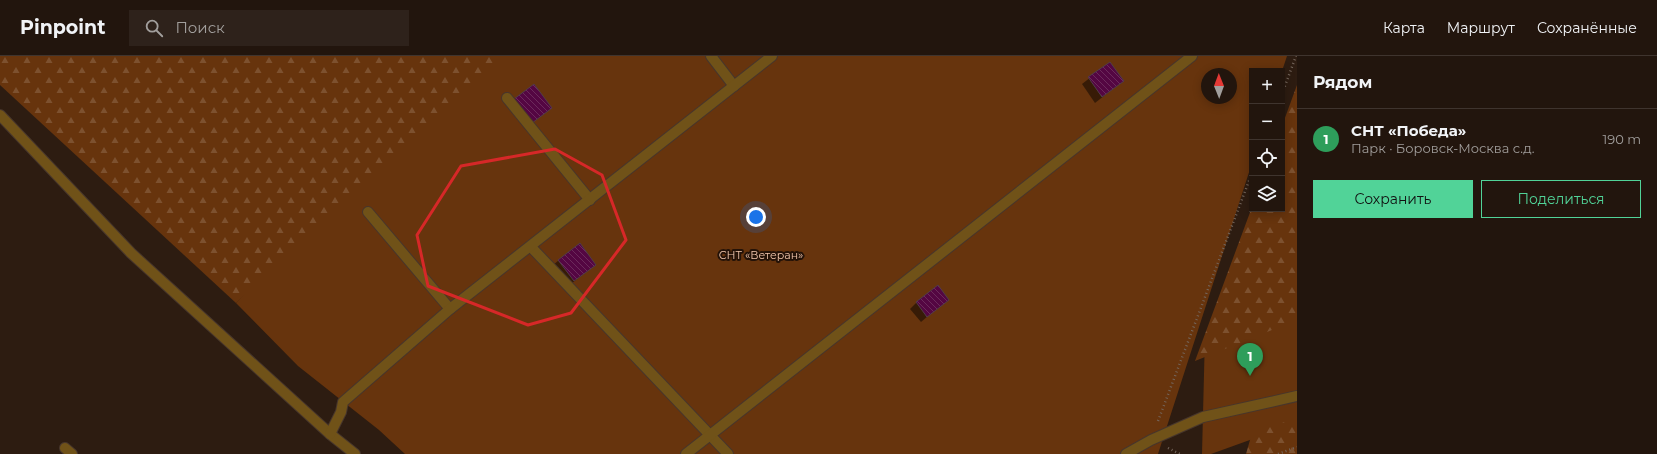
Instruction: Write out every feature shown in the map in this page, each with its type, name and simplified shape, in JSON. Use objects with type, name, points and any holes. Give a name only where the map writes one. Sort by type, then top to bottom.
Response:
[{"type":"street","points":[[710,56],[734,86]]},
{"type":"street","points":[[330,434],[341,412],[343,402],[450,310],[772,56]]},
{"type":"street","points":[[686,454],[1192,56]]},
{"type":"street","points":[[507,98],[590,200]]},
{"type":"street","points":[[0,114],[131,253],[330,434],[355,454]]},
{"type":"street","points":[[368,212],[450,310]]},
{"type":"street","points":[[531,247],[728,454]]},
{"type":"street","points":[[1126,454],[1150,440],[1202,417],[1297,396]]},
{"type":"path","points":[[1285,86],[1296,56]]},
{"type":"path","points":[[1150,440],[1251,176]]},
{"type":"path","points":[[1278,454],[1297,447]]},
{"type":"highlighted area","points":[[555,149],[602,175],[626,240],[571,313],[528,325],[428,286],[417,235],[461,166]]},
{"type":"green space","points":[[0,56],[508,56],[236,303],[0,85]]},
{"type":"green space","name":"СНТ «Ветеран»","points":[[484,56],[1287,56],[1283,68],[1249,68],[1249,172],[1158,454],[405,454],[379,430],[298,366],[236,303]]},
{"type":"green space","points":[[1297,85],[1297,320],[1195,361],[1250,212],[1285,212],[1285,118]]},
{"type":"green space","points":[[1297,302],[1297,423],[1211,454],[1202,454],[1205,334]]},
{"type":"green space","points":[[1297,418],[1297,454],[1246,454],[1252,433]]},
{"type":"building","points":[[1110,62],[1124,81],[1102,97],[1088,77]]},
{"type":"building","points":[[534,84],[552,108],[532,123],[514,99]]},
{"type":"building","points":[[580,243],[596,265],[574,281],[558,260]]},
{"type":"building","points":[[938,285],[949,300],[927,317],[916,302]]},
{"type":"place","name":"СНТ «Победа»","points":[[1250,376]]}]
